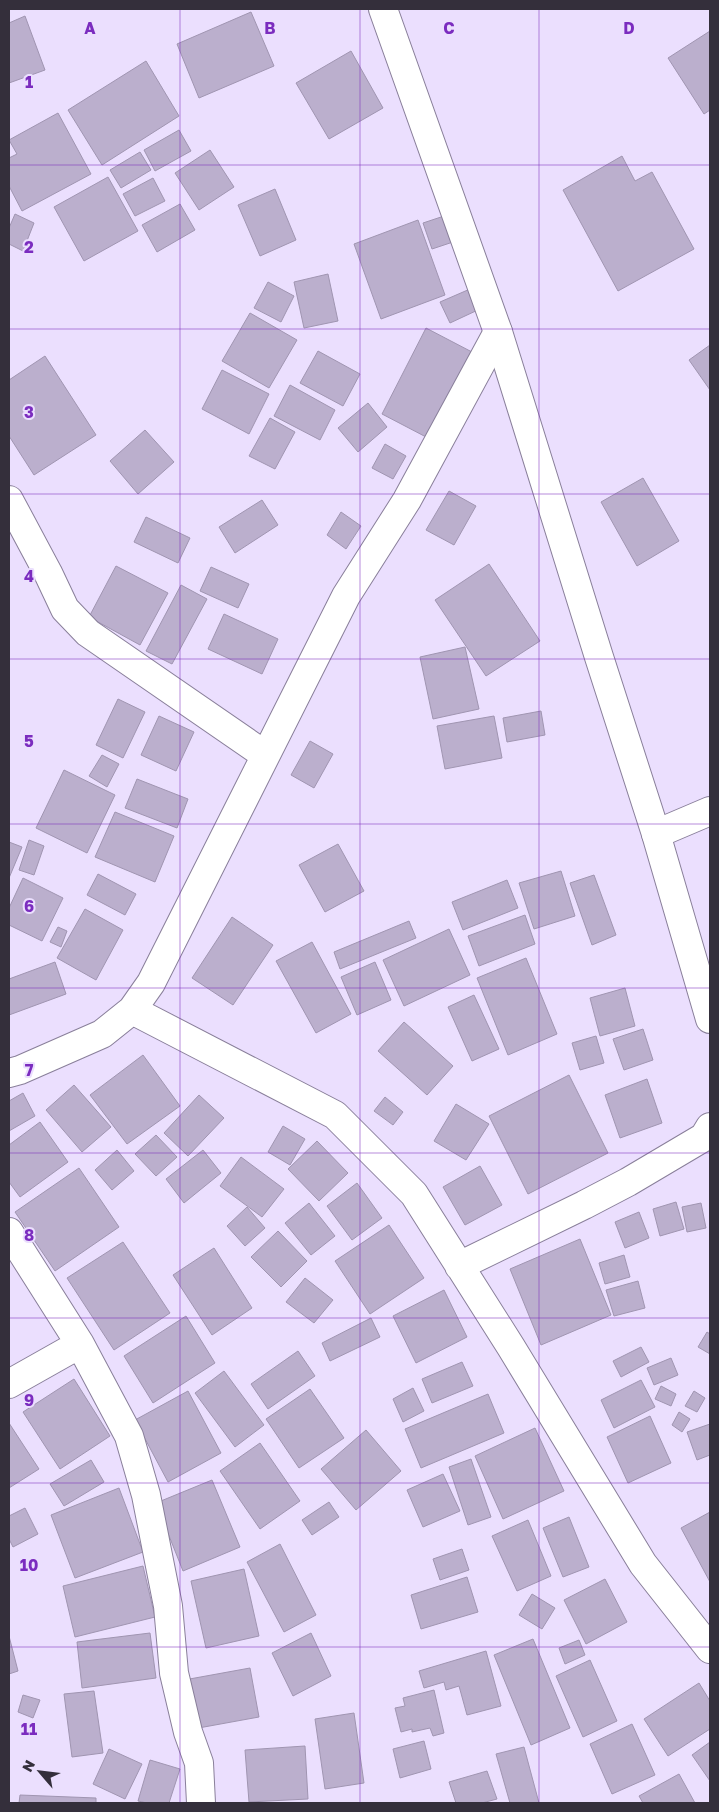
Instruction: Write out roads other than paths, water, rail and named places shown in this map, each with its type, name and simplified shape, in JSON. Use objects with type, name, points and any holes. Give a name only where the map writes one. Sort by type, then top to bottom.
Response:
[{"type":"street","points":[[383,9],[498,332],[656,834],[710,1019]]},
{"type":"street","points":[[9,1073],[102,1034],[132,1010],[151,983],[346,596],[407,500],[498,332]]},
{"type":"street","points":[[9,500],[48,573],[65,610],[76,622],[88,633],[265,755]]},
{"type":"street","points":[[656,834],[710,811]]},
{"type":"street","points":[[132,1010],[335,1115],[414,1194],[511,1347],[643,1564],[710,1649]]},
{"type":"street","points":[[459,1266],[528,1234],[628,1182],[704,1137],[710,1128]]},
{"type":"street","points":[[9,1232],[80,1344],[129,1436],[146,1496],[168,1606],[174,1673],[188,1732],[198,1763],[201,1803]]},
{"type":"street","points":[[9,1384],[80,1344]]}]
